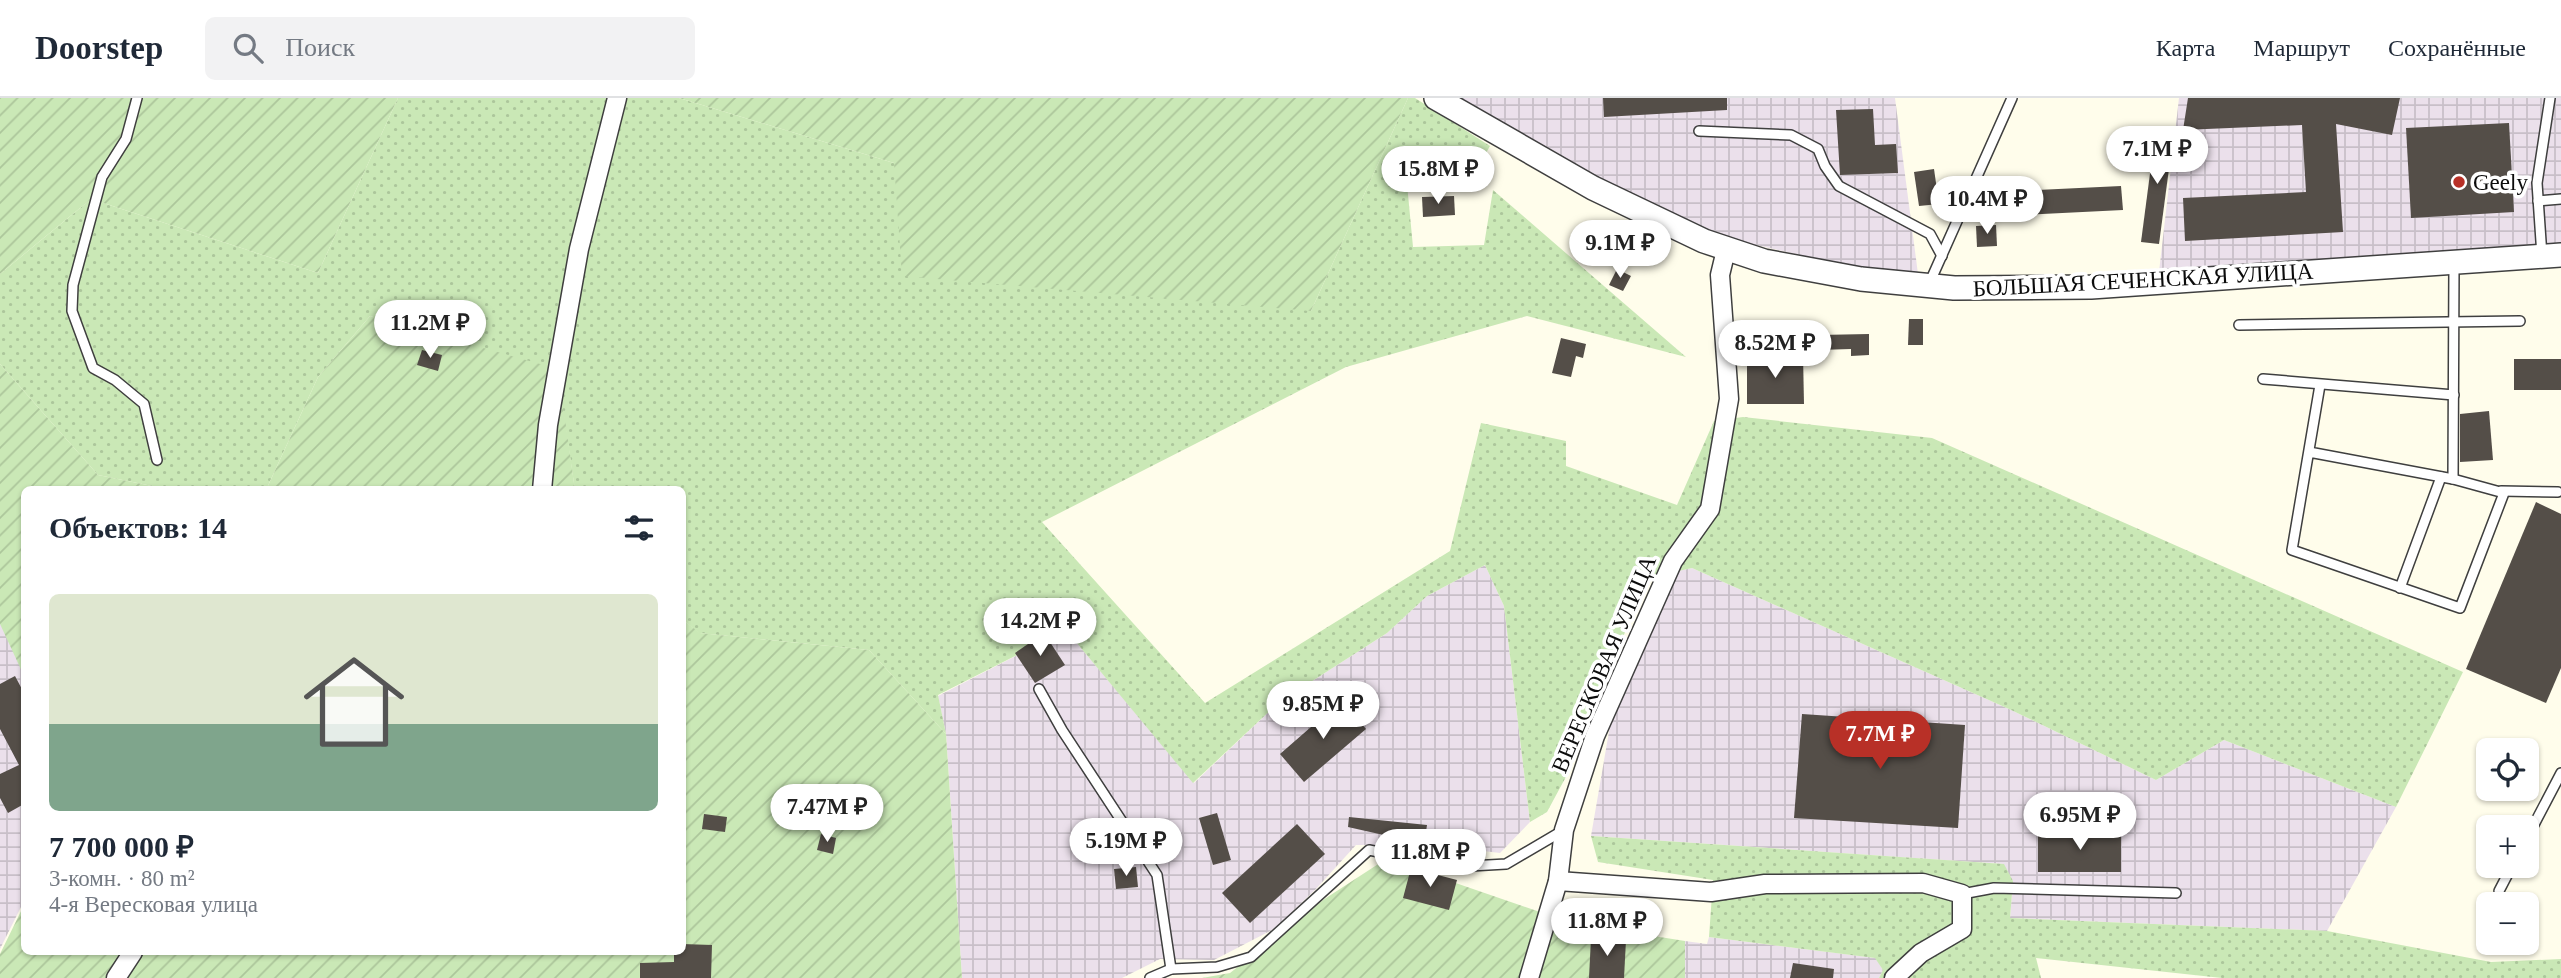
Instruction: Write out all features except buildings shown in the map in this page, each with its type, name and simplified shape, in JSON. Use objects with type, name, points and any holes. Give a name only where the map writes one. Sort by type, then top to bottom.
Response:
[{"type":"street","points":[[542,486],[548,425],[579,249],[617,98]]},
{"type":"street","name":"БОЛЬШАЯ СЕЧЕНСКАЯ УЛИЦА","points":[[1436,98],[1593,188],[1726,250],[1764,261],[1861,279],[1954,288],[2091,287],[2555,256]]},
{"type":"street","name":"ВЕРЕСКОВАЯ УЛИЦА","points":[[1529,978],[1558,881],[1564,830],[1595,736],[1673,561],[1710,509],[1729,399],[1720,275],[1726,250]]},
{"type":"street","points":[[1558,881],[1711,892],[1765,884],[1923,883],[1962,894],[1962,929],[1921,953],[1894,978]]},
{"type":"street","points":[[116,978],[131,955]]},
{"type":"lane","points":[[137,98],[126,139],[102,177],[73,285],[72,311],[93,369],[115,380],[144,404],[157,460]]},
{"type":"lane","points":[[1929,286],[2012,98]]},
{"type":"lane","points":[[2550,98],[2537,183],[2538,201],[2555,256]]},
{"type":"lane","points":[[1699,131],[1791,135],[1818,149],[1825,166],[1839,186],[1930,234],[1942,256]]},
{"type":"lane","points":[[2538,201],[2561,200]]},
{"type":"lane","points":[[2453,479],[2454,262]]},
{"type":"lane","points":[[2239,325],[2520,321]]},
{"type":"lane","points":[[2263,379],[2454,395]]},
{"type":"lane","points":[[2309,452],[2453,479],[2504,493],[2460,608],[2292,550],[2320,385]]},
{"type":"lane","points":[[2400,587],[2441,477]]},
{"type":"lane","points":[[2495,490],[2560,489]]},
{"type":"lane","points":[[1039,689],[1062,730],[1157,875],[1171,970]]},
{"type":"lane","points":[[2539,815],[2561,773]]},
{"type":"lane","points":[[1150,978],[1171,970],[1217,967],[1251,957],[1369,850],[1453,867],[1506,864],[1564,830]]},
{"type":"lane","points":[[2499,891],[2506,878]]},
{"type":"lane","points":[[1962,894],[1994,887],[2176,893]]},
{"type":"shaded area","points":[[1459,98],[1895,98],[1918,274],[1865,270],[1722,237],[1594,176]]},
{"type":"shaded area","points":[[2179,98],[2561,98],[2561,243],[2159,272]]},
{"type":"shaded area","points":[[1485,565],[1504,606],[1530,822],[1500,853],[1434,845],[1356,845],[1274,929],[1214,960],[1160,959],[1122,978],[962,978],[946,734],[938,696],[1066,630],[1194,783],[1278,703],[1387,633],[1427,596]]},
{"type":"shaded area","points":[[1692,568],[2009,709],[2156,780],[2224,740],[2396,807],[2327,931],[2010,918],[2013,881],[2003,864],[1591,836],[1611,720],[1678,571]]},
{"type":"shaded area","points":[[0,617],[21,663],[21,907],[0,949]]},
{"type":"shaded area","points":[[1709,937],[1876,958],[1883,970],[1879,978],[1685,978],[1685,941],[1707,944]]},
{"type":"green space","points":[[0,98],[398,98],[318,273],[91,199],[0,274]]},
{"type":"green space","points":[[398,98],[679,98],[894,163],[1311,311],[1408,98],[1415,98],[1490,146],[1473,176],[1407,184],[1413,247],[1484,245],[1493,190],[1686,357],[1527,316],[1346,367],[1042,522],[1205,703],[1450,551],[1481,423],[1566,441],[1566,466],[1677,505],[1714,421],[1743,417],[1932,438],[2463,672],[2396,807],[2224,740],[2156,780],[2009,709],[1692,568],[1647,578],[1568,773],[1547,812],[1530,822],[1504,606],[1485,565],[1427,596],[1387,633],[1278,703],[1193,783],[1066,630],[938,695],[946,734],[869,650],[699,633],[686,622],[686,486],[574,486],[557,370],[370,316],[318,377],[268,486],[152,486],[98,475],[0,364],[0,274],[91,199],[318,273]]},
{"type":"green space","points":[[679,98],[1408,98],[1311,311],[902,276],[894,163]]},
{"type":"green space","points":[[370,316],[558,369],[574,486],[268,486],[318,377]]},
{"type":"green space","points":[[0,364],[98,475],[152,486],[21,486],[21,670],[0,624]]},
{"type":"green space","points":[[686,622],[700,633],[869,650],[946,734],[962,978],[0,978],[0,954],[21,911],[21,955],[686,955]]},
{"type":"green space","points":[[1591,836],[2004,864],[2013,881],[2010,918],[2327,931],[2491,962],[2561,959],[2561,978],[2222,978],[2036,958],[2041,978],[1879,978],[1883,970],[1875,958],[1709,937],[1713,880],[1598,862]]},
{"type":"green space","points":[[1386,859],[1572,923],[1685,941],[1685,978],[1202,978],[1230,973],[1323,900]]},
{"type":"place","name":"Geely","points":[[2459,182]]}]
